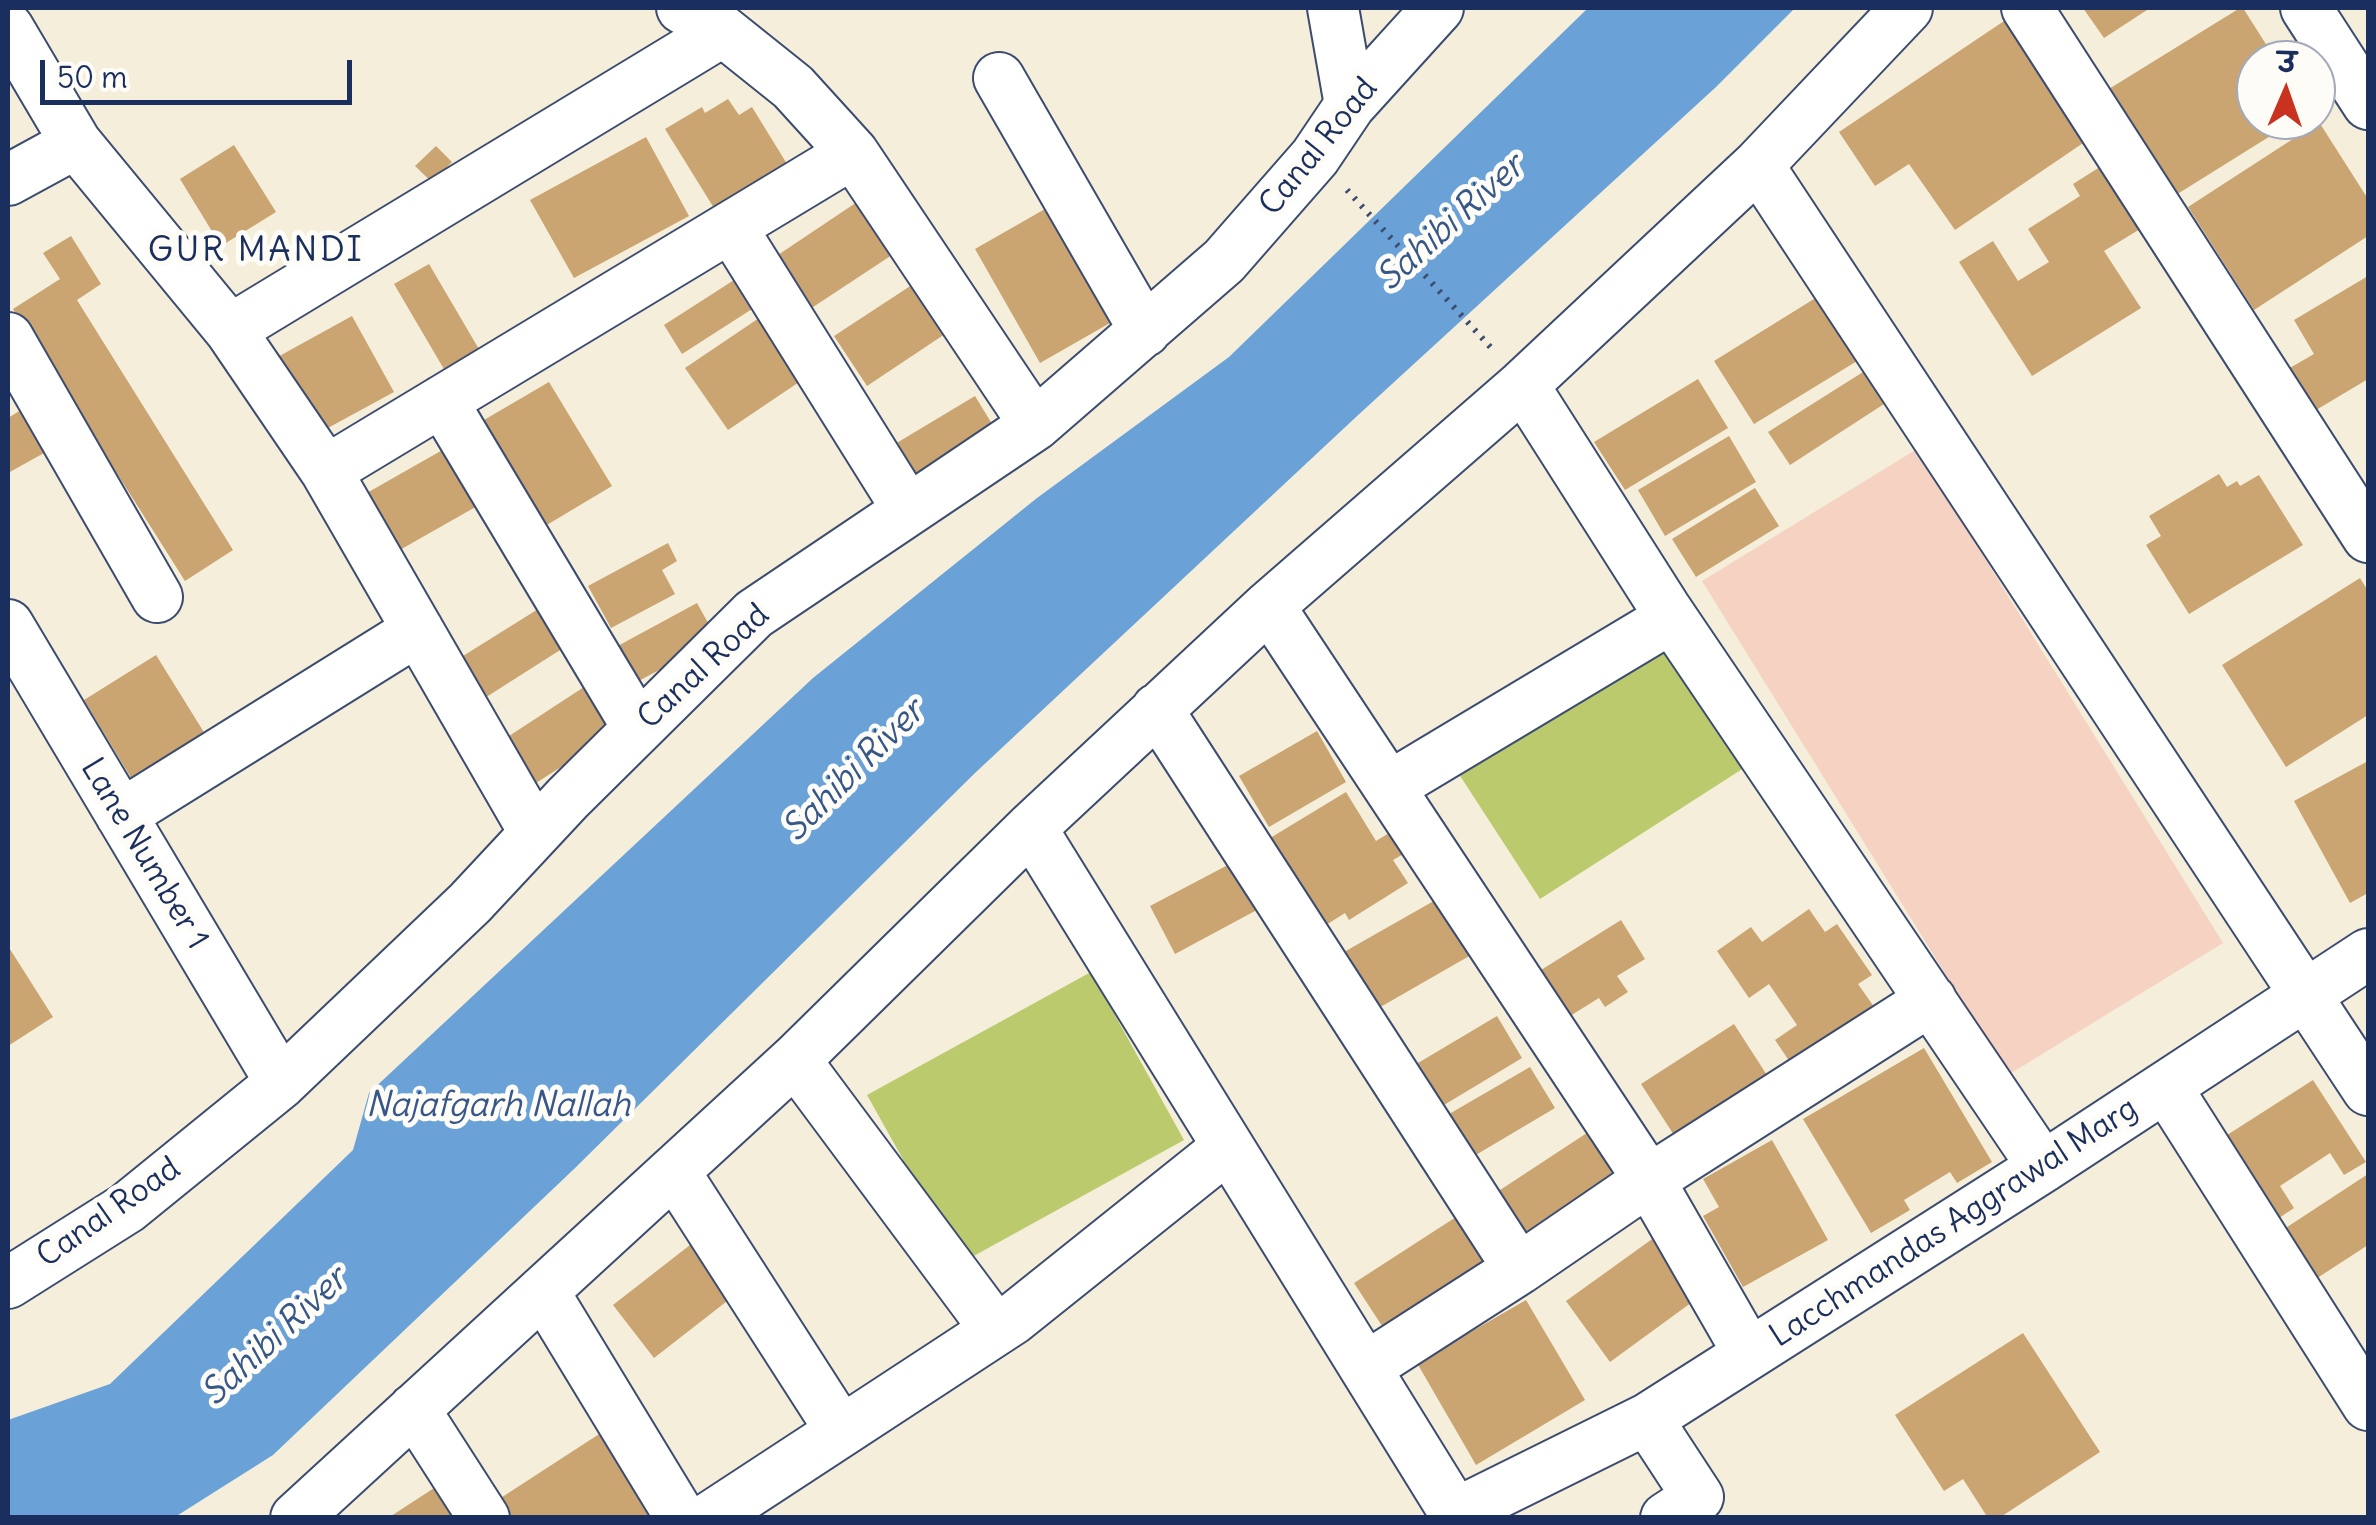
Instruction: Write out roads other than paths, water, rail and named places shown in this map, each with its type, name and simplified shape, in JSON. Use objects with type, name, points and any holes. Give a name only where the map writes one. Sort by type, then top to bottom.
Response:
[{"type":"street","points":[[1332,8],[1350,105]]},
{"type":"street","name":"Canal Road","points":[[8,1282],[127,1208],[282,1083],[470,904],[535,833],[754,614],[1035,425],[1224,261],[1315,157],[1350,105],[1438,8]]},
{"type":"street","points":[[296,1518],[795,1060],[1031,828],[1268,606],[1508,367],[1758,164],[1906,8]]},
{"type":"street","points":[[2027,8],[2368,537]]},
{"type":"street","points":[[2306,8],[2368,104]]},
{"type":"street","points":[[230,330],[702,19],[794,86],[854,153],[1035,425]]},
{"type":"street","points":[[8,28],[76,143],[230,330],[326,471],[535,833]]},
{"type":"street","points":[[999,78],[1145,331]]},
{"type":"street","points":[[8,180],[76,143]]},
{"type":"street","points":[[326,471],[854,153]]},
{"type":"street","points":[[1758,164],[2368,1090]]},
{"type":"street","points":[[731,227],[908,510]]},
{"type":"street","points":[[8,338],[157,596]]},
{"type":"street","points":[[1508,367],[1672,618],[2044,1167]]},
{"type":"street","points":[[442,401],[638,728]]},
{"type":"street","points":[[1268,606],[1650,1180],[1749,1354]]},
{"type":"street","points":[[1389,787],[1672,618]]},
{"type":"street","name":"Lane Number 1","points":[[8,625],[282,1083]]},
{"type":"street","points":[[121,815],[418,630]]},
{"type":"street","points":[[1157,709],[1518,1268]]},
{"type":"street","points":[[1031,828],[1456,1516]]},
{"type":"street","name":"Lacchmandas Aggrawal Marg","points":[[1456,1516],[1647,1418],[2044,1167],[2368,954]]},
{"type":"street","points":[[1365,1368],[1931,1000]]},
{"type":"street","points":[[795,1060],[996,1330]]},
{"type":"street","points":[[2166,1087],[2368,1405]]},
{"type":"street","points":[[709,1518],[1012,1320],[1228,1147]]},
{"type":"street","points":[[674,1171],[841,1430]]},
{"type":"street","points":[[543,1291],[681,1518]]},
{"type":"street","points":[[414,1410],[484,1518]]},
{"type":"street","points":[[1647,1418],[1692,1510]]},
{"type":"water","name":"Najafgarh Nallah","points":[[1588,8],[1795,8],[1716,87],[975,773],[574,1169],[273,1455],[175,1517],[8,1517],[8,1420],[110,1384],[353,1150],[369,1093],[813,678],[1037,498],[1229,357]]},
{"type":"district","name":"GUR MANDI","points":[[256,251]]},
{"type":"water label","name":"Sahibi River","points":[[1451,223]]},
{"type":"water label","name":"Sahibi River","points":[[854,771]]},
{"type":"water label","name":"Sahibi River","points":[[275,1337]]}]
